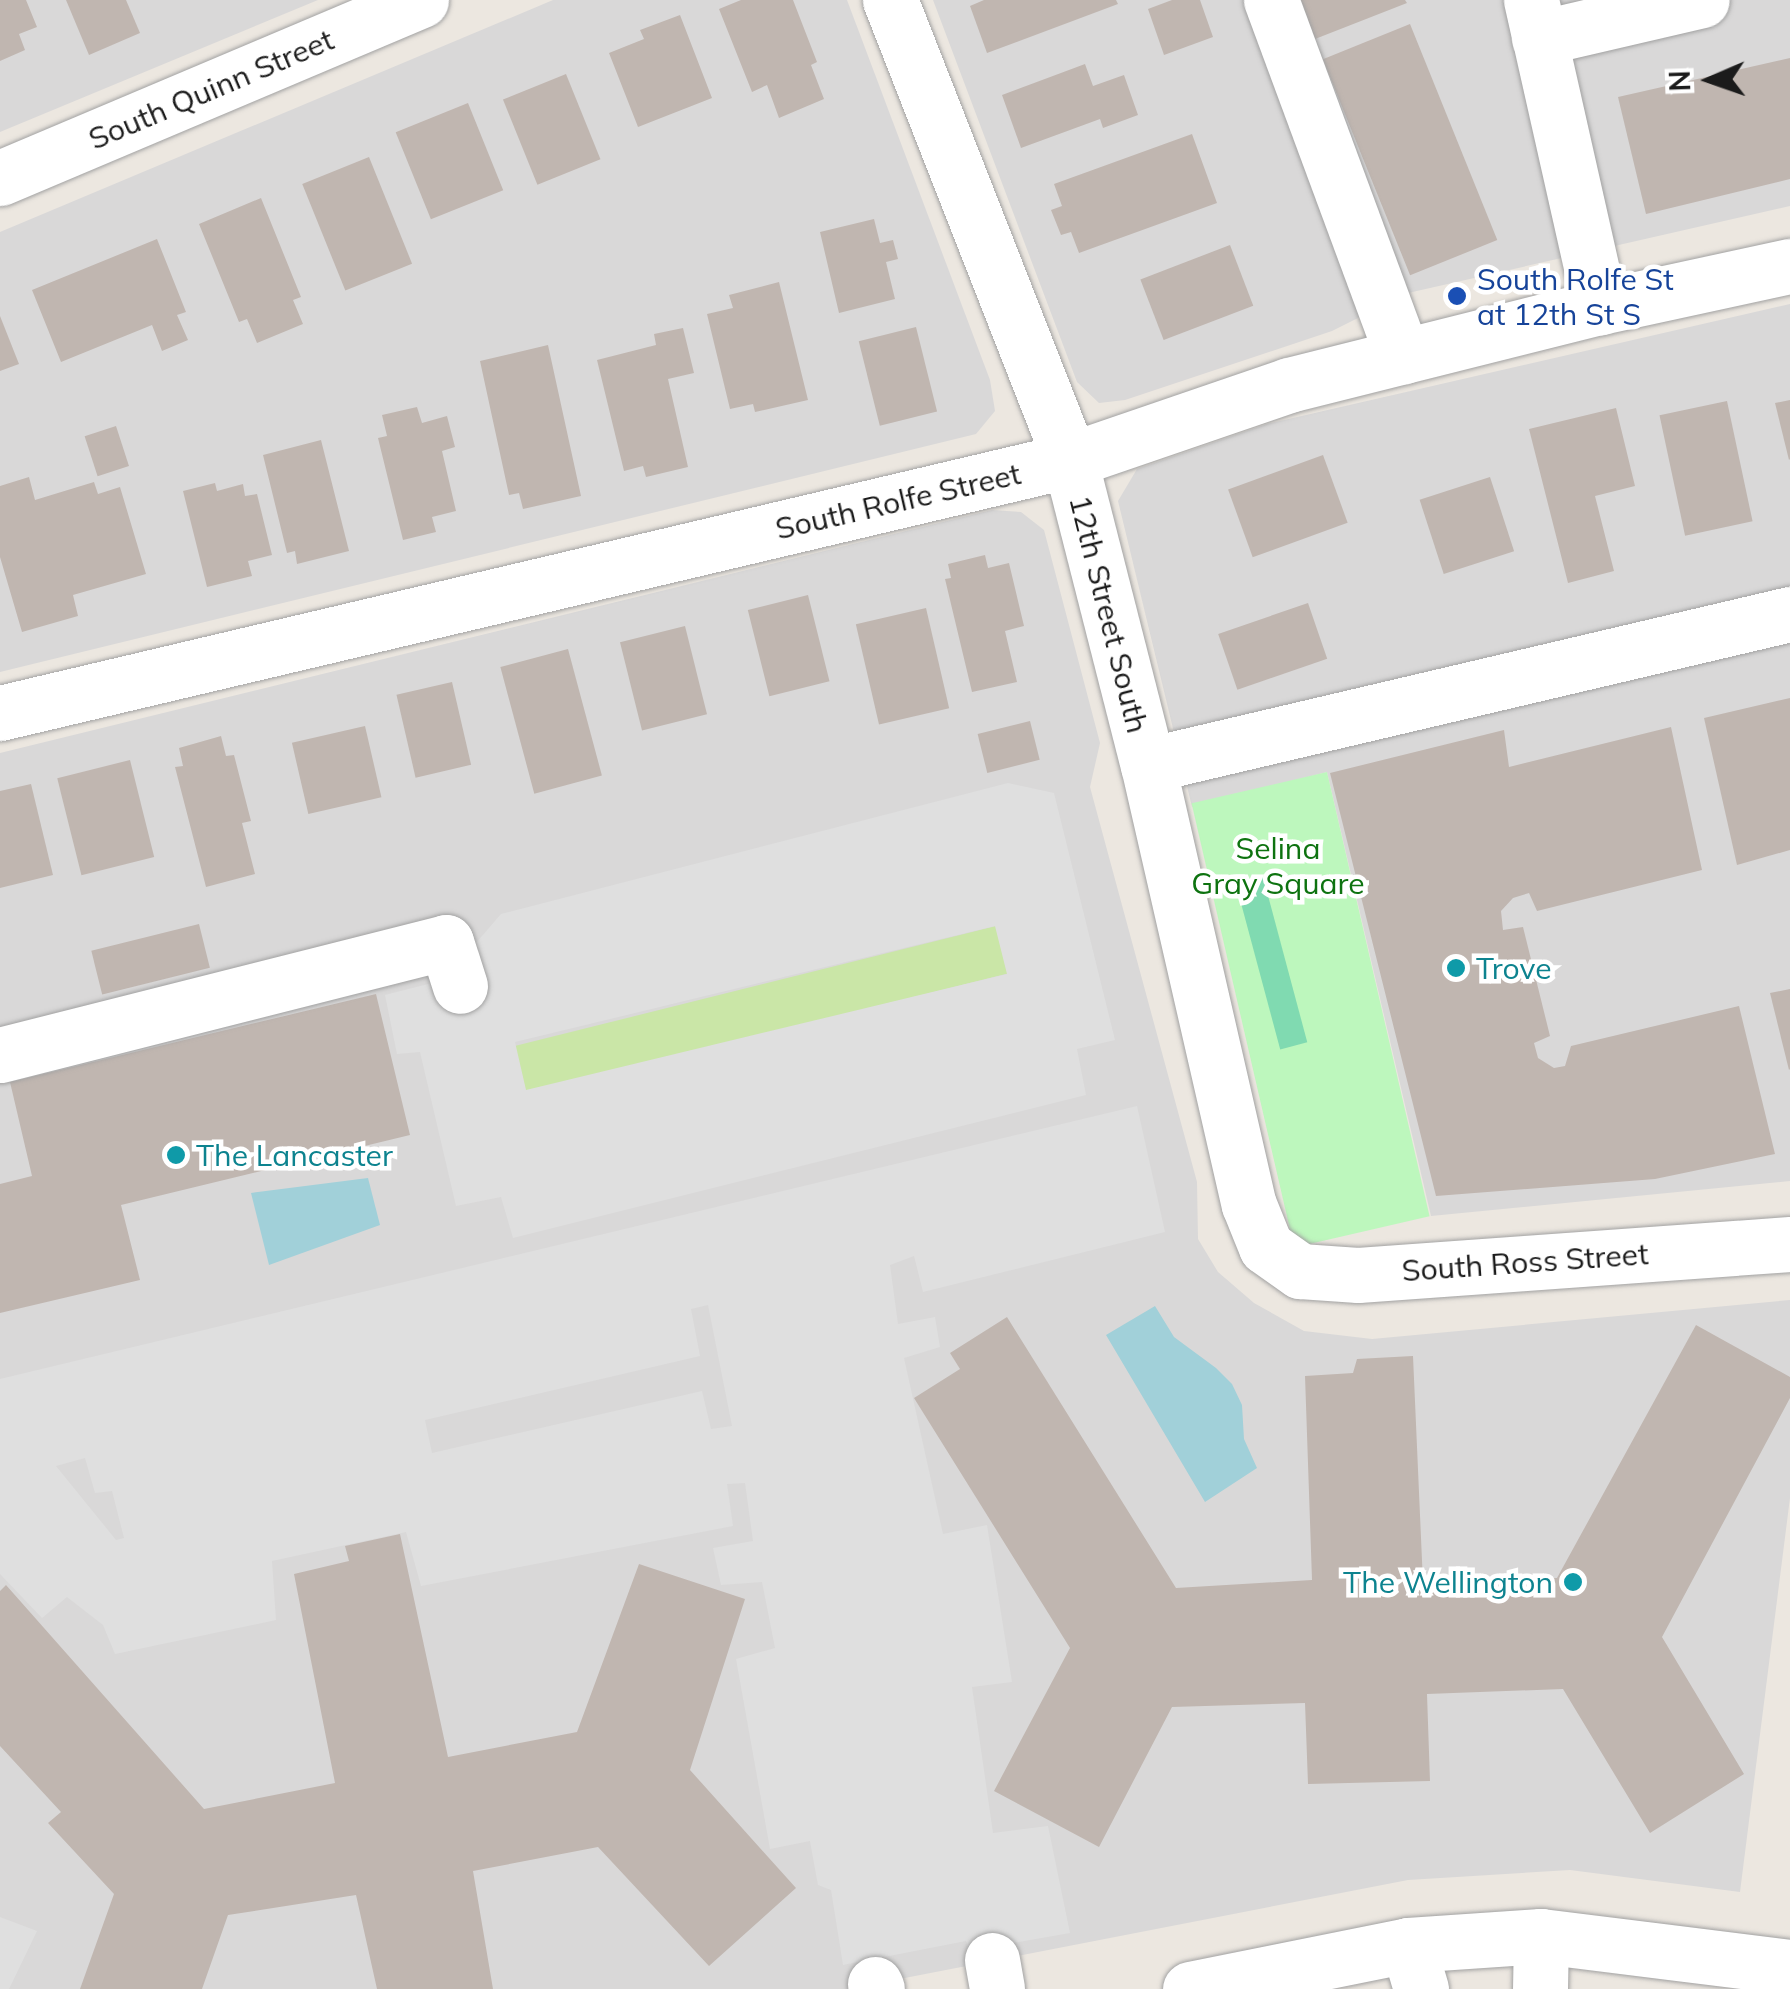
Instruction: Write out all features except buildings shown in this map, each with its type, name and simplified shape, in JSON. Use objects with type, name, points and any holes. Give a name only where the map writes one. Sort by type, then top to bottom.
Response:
[{"type":"street","name":"South Quinn Street","points":[[0,178],[421,0]]},
{"type":"street","name":"12th Street South","points":[[890,0],[1070,460],[1148,765],[1249,1204],[1266,1247]]},
{"type":"street","points":[[1271,0],[1403,356]]},
{"type":"street","points":[[1600,307],[1535,19],[1702,0]]},
{"type":"street","name":"South Rolfe Street","points":[[0,713],[1070,460],[1289,385],[1600,307],[1790,266]]},
{"type":"street","points":[[1148,765],[1790,614]]},
{"type":"street","points":[[0,1055],[446,942],[460,986]]},
{"type":"street","name":"South Ross Street","points":[[1266,1247],[1300,1271],[1358,1274],[1790,1244]]},
{"type":"street","points":[[1540,1989],[1541,1936]]},
{"type":"street","points":[[1190,1989],[1414,1967],[1541,1936],[1671,1970],[1789,1957]]},
{"type":"shaded area","points":[[0,0],[318,0],[0,132]]},
{"type":"shaded area","points":[[553,0],[847,0],[990,380],[995,411],[976,434],[0,672],[0,232]]},
{"type":"shaded area","points":[[933,0],[1790,0],[1790,206],[1408,293],[1332,331],[1125,400],[1099,403],[1077,382]]},
{"type":"shaded area","points":[[1790,304],[1790,1181],[1431,1216],[1327,772],[1192,807],[1118,501],[1137,469],[1267,424]]},
{"type":"shaded area","points":[[992,510],[1021,512],[1044,530],[1100,743],[1090,787],[1197,1182],[1198,1239],[1218,1272],[1254,1303],[1304,1331],[1372,1339],[1790,1300],[1790,1498],[1740,1892],[1570,1870],[1408,1880],[848,1989],[0,1989],[0,753]]},
{"type":"shaded area","points":[[1008,783],[1054,793],[1115,1040],[1077,1049],[1086,1095],[513,1238],[501,1197],[456,1206],[420,1052],[397,1054],[385,995],[444,980],[501,914]],"holes":[[[995,926],[1007,974],[526,1090],[515,1042]]]},
{"type":"shaded area","points":[[1137,1106],[1165,1232],[923,1292],[914,1256],[890,1265],[898,1324],[935,1317],[940,1347],[904,1358],[943,1534],[987,1525],[1012,1682],[972,1687],[993,1833],[1048,1826],[1070,1933],[969,1951],[966,1941],[843,1965],[831,1890],[818,1885],[810,1841],[770,1849],[736,1659],[775,1648],[762,1582],[721,1585],[713,1548],[753,1541],[745,1483],[727,1484],[733,1526],[421,1586],[406,1532],[272,1561],[276,1620],[115,1654],[103,1625],[67,1597],[42,1618],[0,1574],[0,1379]],"holes":[[[708,1305],[732,1426],[711,1429],[702,1391],[432,1453],[425,1420],[700,1356],[691,1309]],[[85,1458],[95,1493],[112,1491],[124,1538],[116,1540],[56,1466]]]},
{"type":"shaded area","points":[[0,1917],[37,1931],[9,1989],[0,1989]]},
{"type":"green space","name":"Selina Gray Square","points":[[1327,772],[1430,1216],[1294,1248],[1192,803]]},
{"type":"green space","points":[[1263,877],[1307,1042],[1280,1049],[1236,884]]},
{"type":"green space","points":[[996,926],[1008,974],[527,1094],[515,1046]]},
{"type":"water","points":[[368,1178],[380,1225],[269,1265],[251,1193]]},
{"type":"water","points":[[1155,1306],[1174,1337],[1232,1384],[1242,1405],[1244,1439],[1257,1468],[1205,1502],[1106,1335]]},
{"type":"place","name":"South Rolfe St at 12th St S","points":[[1457,296]]},
{"type":"place","name":"Trove","points":[[1456,968]]},
{"type":"place","name":"The Lancaster","points":[[176,1155]]},
{"type":"place","name":"The Wellington","points":[[1573,1582]]}]
